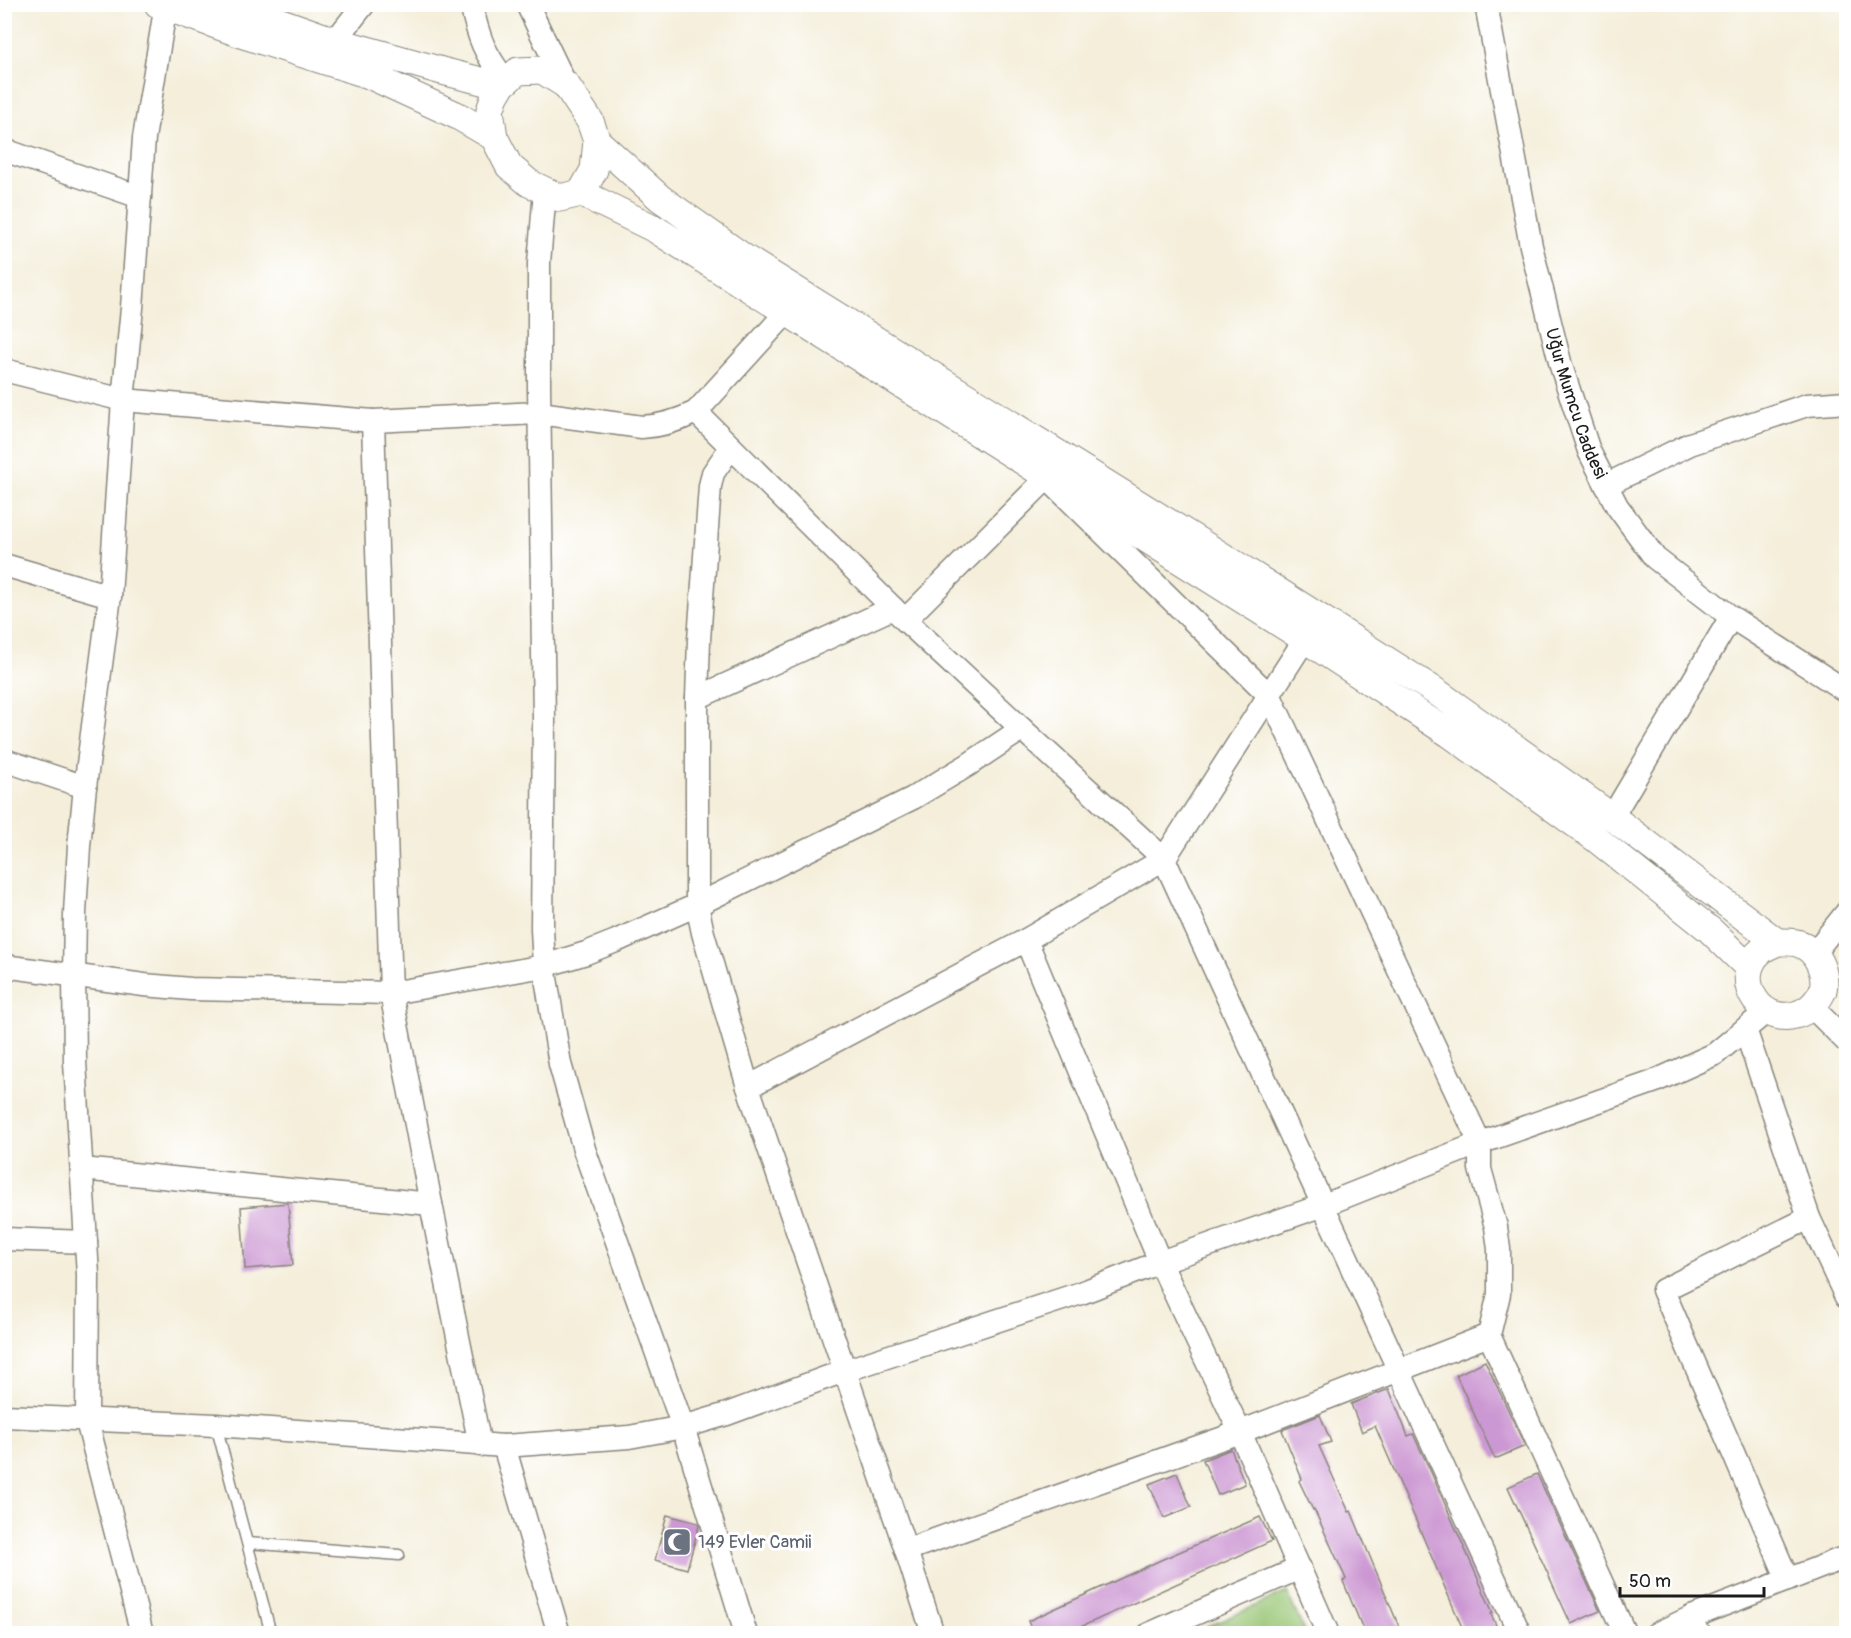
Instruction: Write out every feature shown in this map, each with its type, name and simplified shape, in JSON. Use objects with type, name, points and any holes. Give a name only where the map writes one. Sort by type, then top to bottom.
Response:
[{"type":"street","points":[[230,4],[335,41],[442,71],[504,84]]},
{"type":"street","points":[[335,41],[364,4]]},
{"type":"street","points":[[471,4],[483,47],[504,84]]},
{"type":"street","points":[[527,4],[566,85],[590,121],[597,141],[594,170],[581,193]]},
{"type":"street","name":"Uğur Mumcu Caddesi","points":[[1486,4],[1531,246],[1561,366],[1589,451],[1617,506],[1654,558],[1731,617],[1846,691]]},
{"type":"street","points":[[142,1634],[87,1421],[88,1275],[75,1062],[74,976],[75,914],[85,787],[110,596],[144,138],[163,5],[247,36],[369,75],[458,116],[494,136]]},
{"type":"street","points":[[566,85],[542,70],[518,71],[495,96],[490,110],[494,136],[509,166],[529,183],[560,198],[581,193],[654,229],[1305,639],[1450,735],[1595,838],[1710,930],[1749,968]]},
{"type":"street","points":[[597,141],[660,198],[746,259],[1438,693],[1612,817],[1777,942]]},
{"type":"street","points":[[4,150],[140,197]]},
{"type":"street","points":[[545,190],[540,263],[539,413],[544,720],[542,929],[544,966],[560,1064],[584,1149],[683,1427],[746,1634]]},
{"type":"street","points":[[4,370],[123,400],[373,421],[539,413],[642,427],[659,426],[696,412],[787,312]]},
{"type":"street","points":[[1606,485],[1690,444],[1807,405],[1846,396]]},
{"type":"street","points":[[696,412],[899,614],[1164,859],[1520,1634]]},
{"type":"street","points":[[373,421],[391,993],[480,1445]]},
{"type":"street","points":[[731,447],[713,473],[710,486],[697,698],[697,905],[748,1087],[933,1634]]},
{"type":"street","points":[[697,698],[899,614],[1047,478]]},
{"type":"street","points":[[1047,478],[1270,696],[1480,1143],[1480,1169],[1496,1227],[1499,1250],[1499,1294],[1489,1335],[1625,1634]]},
{"type":"street","points":[[4,565],[110,596]]},
{"type":"street","points":[[1612,817],[1731,617]]},
{"type":"street","points":[[748,1087],[1026,940],[1164,859],[1305,639]]},
{"type":"street","points":[[4,966],[191,989],[391,993],[544,966],[586,953],[697,905],[913,798],[1022,729]]},
{"type":"street","points":[[4,760],[85,787]]},
{"type":"street","points":[[1814,953],[1846,913]]},
{"type":"street","points":[[1026,940],[1160,1262],[1240,1432],[1328,1634]]},
{"type":"street","points":[[1777,942],[1797,943],[1805,946],[1814,953],[1823,971],[1822,990],[1812,1007],[1795,1017],[1775,1016],[1767,1011],[1758,1005],[1749,988],[1749,968],[1760,951],[1777,942]]},
{"type":"street","points":[[1812,1007],[1846,1041]]},
{"type":"street","points":[[4,1416],[216,1425],[504,1446],[628,1437],[683,1427],[1081,1293],[1160,1262],[1324,1205],[1480,1143],[1653,1082],[1715,1054],[1767,1011]]},
{"type":"street","points":[[1745,1029],[1809,1218],[1846,1297]]},
{"type":"street","points":[[82,1170],[431,1204]]},
{"type":"street","points":[[1788,1580],[1663,1290],[1809,1218]]},
{"type":"street","points":[[4,1239],[86,1242]]},
{"type":"street","points":[[906,1550],[1240,1432],[1489,1335]]},
{"type":"street","points":[[504,1446],[559,1634]]},
{"type":"street","points":[[1656,1634],[1695,1625],[1788,1580],[1846,1557]]},
{"type":"street","points":[[1149,1634],[1196,1625],[1300,1568]]},
{"type":"lane","points":[[216,1425],[271,1634]]},
{"type":"lane","points":[[248,1543],[399,1555]]},
{"type":"green space","points":[[1287,1592],[1305,1633],[1209,1633],[1206,1627]]},
{"type":"building","points":[[288,1203],[293,1265],[245,1269],[241,1207]]},
{"type":"building","points":[[1485,1361],[1525,1446],[1495,1459],[1456,1375]]},
{"type":"building","points":[[1389,1389],[1408,1436],[1413,1434],[1430,1470],[1493,1613],[1491,1614],[1500,1634],[1465,1634],[1375,1426],[1362,1432],[1351,1404]]},
{"type":"building","points":[[1320,1415],[1331,1442],[1319,1446],[1349,1512],[1351,1511],[1402,1634],[1365,1634],[1343,1581],[1346,1579],[1299,1481],[1302,1479],[1282,1430]]},
{"type":"building","points":[[1231,1449],[1245,1484],[1218,1495],[1203,1460]]},
{"type":"building","points":[[1177,1473],[1191,1507],[1164,1518],[1149,1484]]},
{"type":"building","points":[[1537,1474],[1600,1611],[1571,1624],[1508,1487]]},
{"type":"building","name":"149 Evler Camii","points":[[667,1515],[698,1523],[687,1569],[655,1560]]},
{"type":"building","points":[[1260,1517],[1272,1541],[1065,1634],[1033,1634],[1028,1621]]},
{"type":"place","name":"149 Evler Camii","points":[[677,1542]]}]
